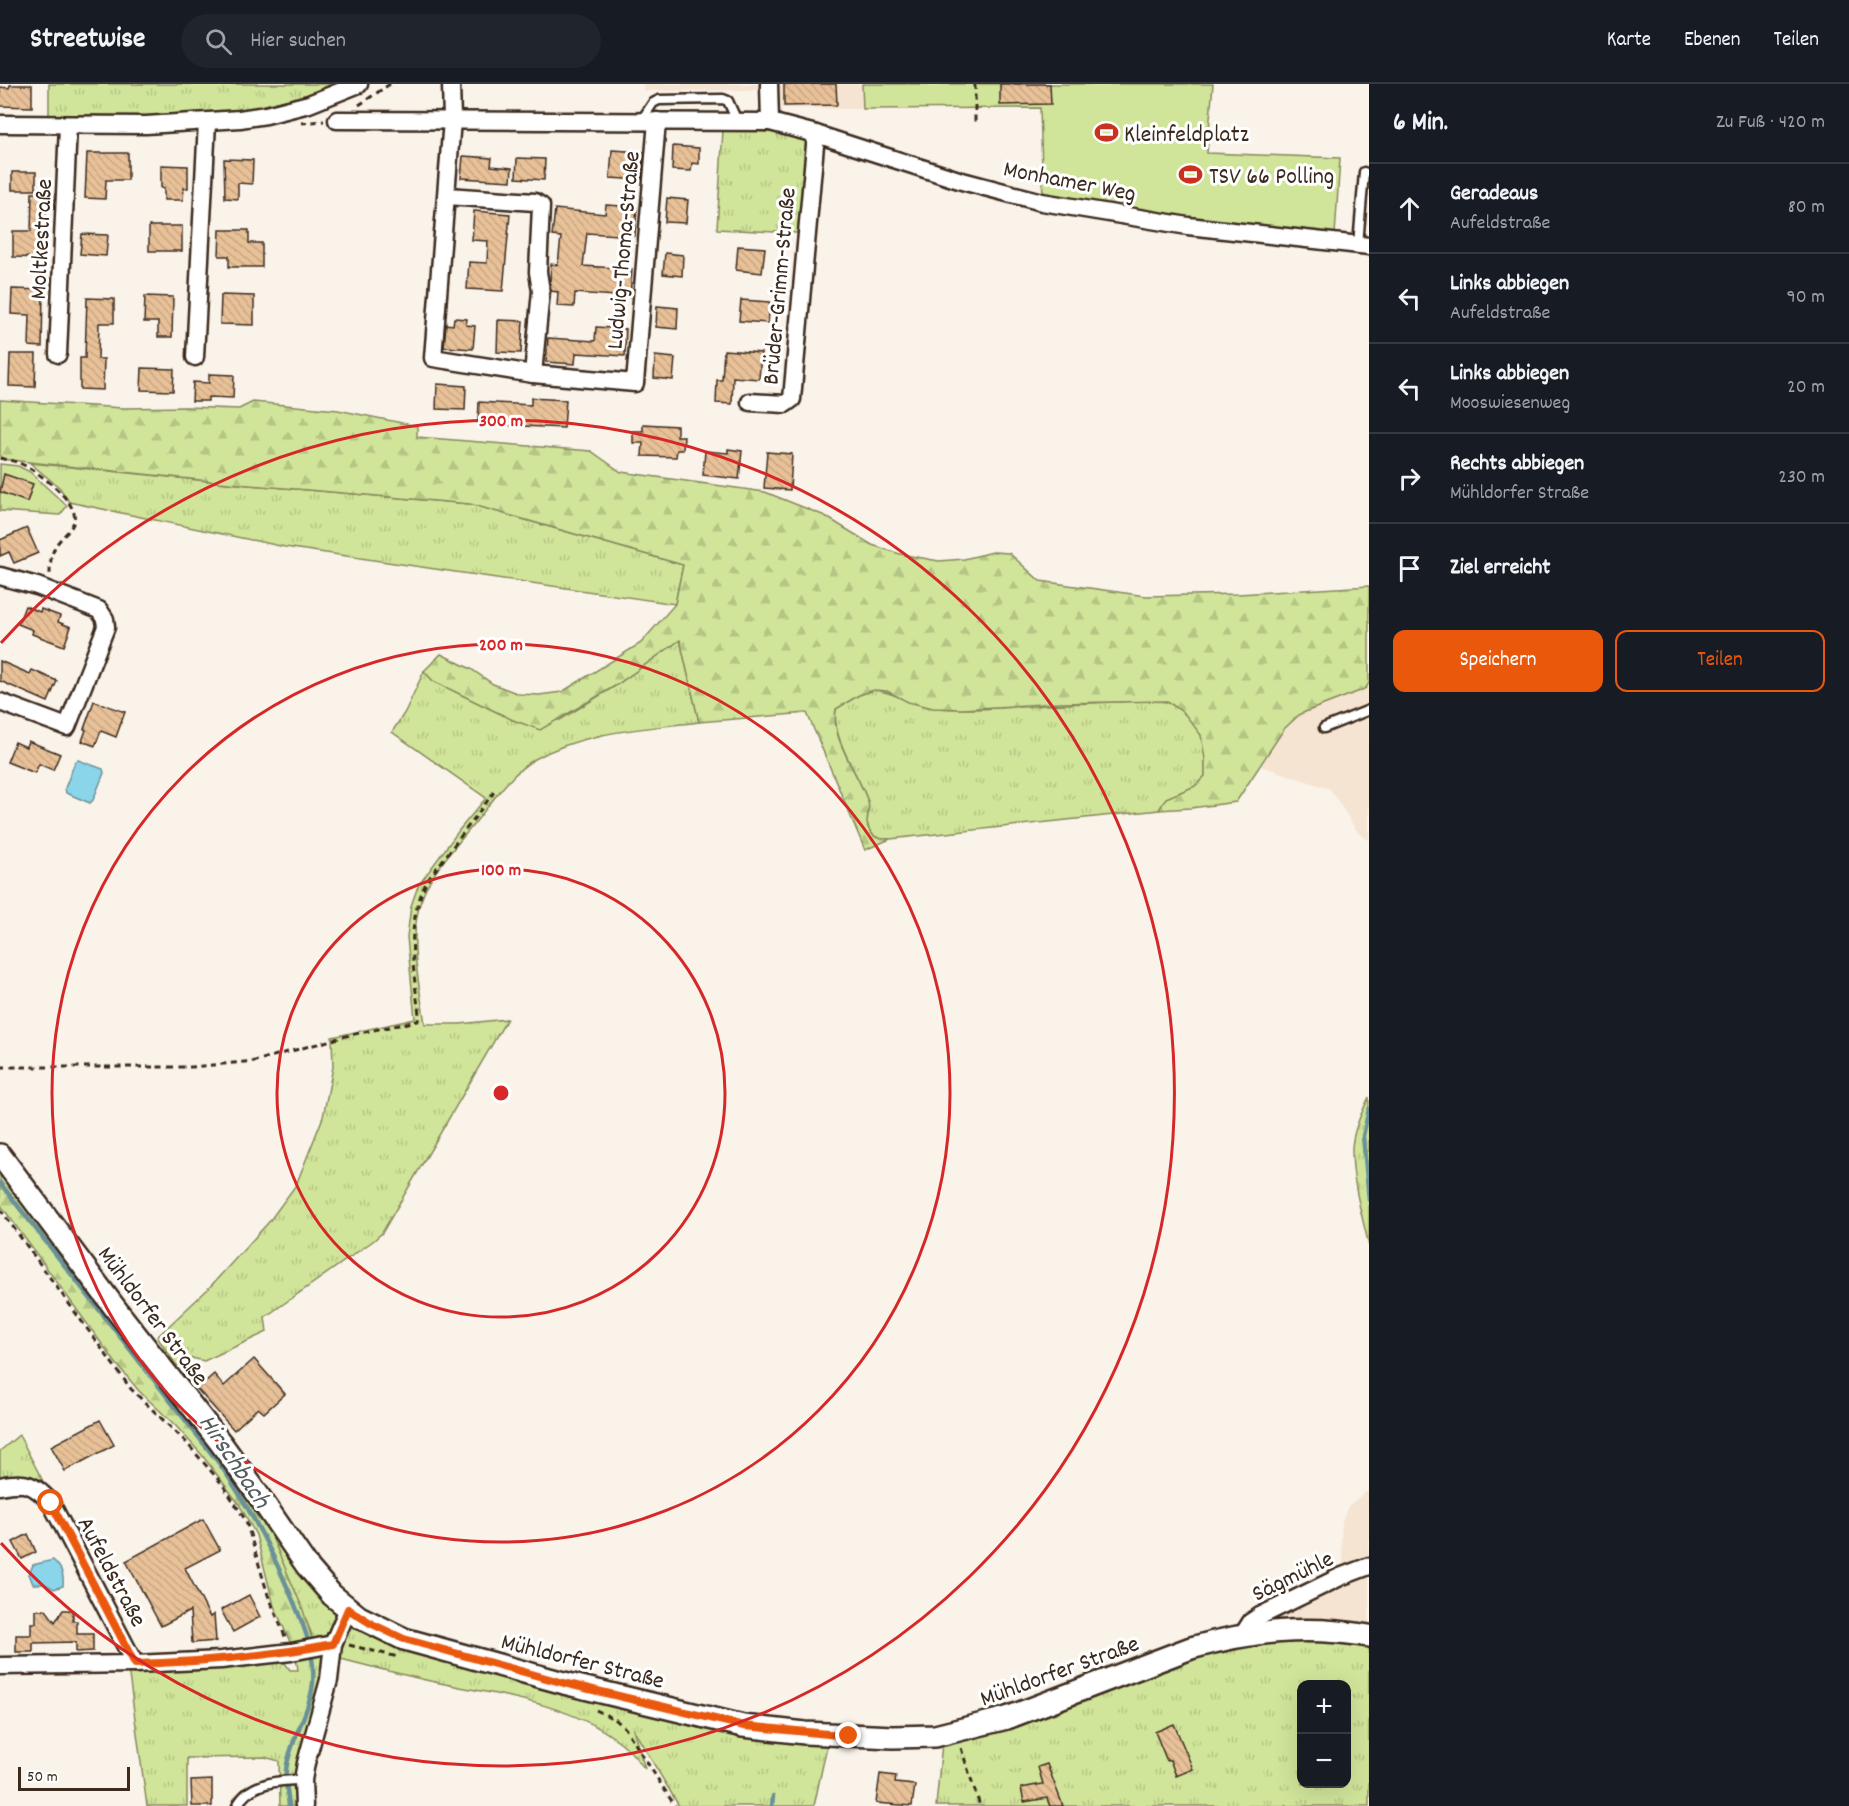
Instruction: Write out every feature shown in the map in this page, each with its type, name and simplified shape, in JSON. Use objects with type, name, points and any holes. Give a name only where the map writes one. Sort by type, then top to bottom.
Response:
[{"type":"street","points":[[0,124],[146,125],[207,122],[266,115],[309,104],[359,84]]},
{"type":"street","points":[[447,196],[535,202],[541,206],[538,272],[542,291],[533,374],[433,358],[452,120],[451,84]]},
{"type":"street","points":[[769,84],[770,122]]},
{"type":"street","name":"Monhamer Weg","points":[[337,120],[737,120],[770,122],[816,134],[952,178],[1042,202],[1188,226],[1364,246]]},
{"type":"street","name":"Ludwig-Thoma-Straße","points":[[533,374],[635,383],[649,121]]},
{"type":"street","points":[[195,357],[207,122]]},
{"type":"street","name":"Moltkestraße","points":[[58,354],[68,125]]},
{"type":"street","name":"Brüder-Grimm-Straße","points":[[750,402],[785,404],[792,399],[816,134]]},
{"type":"street","points":[[0,576],[48,589],[99,610],[105,619],[106,627],[63,731],[0,702]]},
{"type":"street","name":"Mühldorfer Straße","points":[[0,1155],[239,1468],[307,1566],[332,1595],[348,1609],[385,1630],[435,1648],[564,1683],[744,1726],[849,1736],[919,1737],[956,1732],[1007,1718],[1191,1648],[1242,1636],[1260,1632],[1310,1630],[1369,1636]]},
{"type":"street","name":"Aufeldstraße","points":[[0,1485],[16,1482],[27,1483],[36,1488],[51,1503],[135,1664],[221,1660],[333,1644]]},
{"type":"street","name":"Sägmühle","points":[[1242,1636],[1251,1622],[1260,1616],[1369,1566]]},
{"type":"street","points":[[304,1806],[298,1780],[306,1763],[328,1680],[333,1644],[348,1609]]},
{"type":"street","points":[[0,1666],[135,1664]]},
{"type":"lane","points":[[1364,172],[1364,246]]},
{"type":"lane","points":[[1324,728],[1369,710]]},
{"type":"lane","points":[[237,1806],[245,1794],[263,1785],[298,1780]]},
{"type":"path","points":[[337,120],[390,84]]},
{"type":"path","points":[[975,84],[975,125]]},
{"type":"path","points":[[0,458],[18,462],[46,479],[75,512],[75,521],[55,549],[50,561],[48,589]]},
{"type":"path","points":[[0,1067],[192,1067],[255,1061],[350,1035],[418,1021],[412,936],[414,913],[419,896],[427,881],[494,792]]},
{"type":"path","points":[[0,1209],[131,1389],[192,1448],[223,1485],[246,1521],[268,1595],[303,1650]]},
{"type":"path","points":[[333,1644],[354,1646],[408,1660]]},
{"type":"path","points":[[586,1707],[616,1720],[625,1728],[675,1806]]},
{"type":"path","points":[[956,1732],[980,1806]]},
{"type":"shaded area","points":[[643,84],[765,84],[765,90],[643,91]]},
{"type":"shaded area","points":[[778,84],[862,84],[863,109],[778,108]]},
{"type":"shaded area","points":[[1369,682],[1369,840],[1359,834],[1330,789],[1261,766],[1284,729],[1301,714],[1360,691],[1366,688]]},
{"type":"shaded area","points":[[1369,1491],[1369,1628],[1256,1626],[1344,1572],[1342,1521],[1348,1506]]},
{"type":"green space","points":[[49,84],[344,84],[311,97],[252,111],[203,116],[85,120],[49,117]]},
{"type":"green space","name":"TSV 66 Polling","points":[[862,84],[1213,84],[1207,153],[1340,158],[1335,235],[1191,220],[1043,199],[1040,108],[863,109]]},
{"type":"green space","points":[[723,129],[797,134],[805,140],[807,153],[797,233],[717,229]]},
{"type":"green space","points":[[0,400],[123,408],[239,409],[253,402],[338,410],[417,426],[417,437],[591,451],[621,472],[765,492],[825,516],[872,545],[900,554],[939,561],[964,559],[993,552],[1009,553],[1040,581],[1146,596],[1239,594],[1369,586],[1369,683],[1360,691],[1300,714],[1284,729],[1236,802],[1159,810],[1166,798],[1195,786],[1205,776],[1201,735],[1184,713],[1167,701],[1060,703],[962,709],[933,708],[908,702],[887,691],[874,690],[859,695],[836,709],[835,721],[841,745],[868,802],[869,830],[876,837],[890,839],[865,850],[807,713],[699,722],[680,640],[615,686],[540,730],[513,720],[433,681],[424,671],[441,654],[471,669],[493,684],[519,694],[539,695],[562,692],[641,643],[675,604],[683,565],[470,504],[238,484],[0,459]]},
{"type":"green space","points":[[30,463],[470,504],[683,565],[675,604],[285,547],[69,502],[60,488]]},
{"type":"green space","points":[[0,464],[18,466],[30,472],[67,506],[60,515],[0,511]]},
{"type":"green space","points":[[680,640],[699,722],[636,729],[594,737],[574,742],[535,759],[504,786],[449,854],[429,883],[419,908],[415,941],[417,975],[425,1024],[460,1024],[507,1019],[382,1233],[265,1317],[267,1332],[204,1361],[192,1358],[177,1366],[157,1337],[208,1289],[268,1223],[296,1185],[323,1117],[333,1067],[332,1037],[415,1019],[407,937],[411,906],[418,886],[486,798],[392,732],[405,712],[424,671],[433,681],[513,720],[560,720],[615,686]]},
{"type":"green space","points":[[874,690],[890,693],[927,707],[955,709],[1132,701],[1169,703],[1192,721],[1199,730],[1204,745],[1205,776],[1196,786],[1166,798],[1159,810],[890,839],[880,838],[874,836],[869,830],[868,802],[842,745],[836,721],[836,709],[859,695]]},
{"type":"green space","points":[[1369,1097],[1369,1246],[1352,1162],[1352,1143]]},
{"type":"green space","points":[[0,1165],[261,1512],[302,1607],[313,1642],[291,1644],[274,1606],[256,1535],[239,1504],[202,1455],[175,1425],[139,1391],[115,1362],[0,1204]]},
{"type":"green space","points":[[19,1435],[46,1487],[0,1479],[0,1451]]},
{"type":"green space","points":[[261,1512],[352,1622],[828,1741],[814,1806],[679,1806],[633,1729],[645,1769],[624,1745],[599,1728],[553,1708],[337,1658],[299,1806],[280,1806],[279,1761],[265,1757],[187,1758],[187,1806],[147,1806],[128,1668],[282,1659],[290,1670],[298,1670],[296,1657],[312,1635]]},
{"type":"green space","points":[[1278,1637],[1369,1643],[1369,1806],[1063,1806],[1053,1782],[1021,1788],[1025,1802],[1047,1798],[1050,1806],[936,1806],[942,1743],[1206,1651]]},
{"type":"water","points":[[78,760],[103,769],[104,773],[90,803],[66,793],[65,788],[75,762]]},
{"type":"water","points":[[53,1560],[62,1572],[63,1586],[54,1589],[45,1584],[33,1584],[29,1574],[33,1565]]},
{"type":"building","points":[[784,84],[836,84],[837,105],[784,106]]},
{"type":"building","points":[[1000,84],[1050,84],[1051,104],[1000,105]]},
{"type":"building","points":[[10,85],[32,85],[32,107],[0,106],[0,87],[9,88]]},
{"type":"building","points":[[673,146],[699,148],[699,164],[692,163],[691,171],[672,170]]},
{"type":"building","points":[[612,150],[643,152],[641,180],[610,178]]},
{"type":"building","points":[[87,153],[128,153],[128,180],[106,180],[105,199],[85,198]]},
{"type":"building","points":[[463,156],[492,158],[491,166],[512,168],[511,181],[461,178]]},
{"type":"building","points":[[517,158],[545,159],[544,180],[516,178]]},
{"type":"building","points":[[224,159],[253,160],[252,184],[238,183],[238,199],[225,198]]},
{"type":"building","points":[[161,165],[188,166],[188,188],[184,188],[183,200],[164,200],[164,188],[161,188]]},
{"type":"building","points":[[12,172],[36,172],[36,190],[12,190]]},
{"type":"building","points":[[32,193],[47,193],[46,215],[43,215],[42,258],[13,257],[13,231],[31,231]]},
{"type":"building","points":[[667,198],[688,200],[686,223],[665,222]]},
{"type":"building","points":[[606,205],[637,207],[635,236],[587,233],[583,266],[632,269],[630,297],[575,293],[574,307],[557,306],[558,292],[551,291],[550,282],[551,264],[558,265],[561,237],[552,236],[555,209],[605,214]]},
{"type":"building","points":[[474,211],[510,214],[503,291],[467,289],[469,262],[487,263],[488,241],[472,240]]},
{"type":"building","points":[[149,226],[182,226],[182,251],[149,251]]},
{"type":"building","points":[[220,230],[249,230],[249,243],[262,243],[262,267],[229,267],[229,256],[219,256]]},
{"type":"building","points":[[82,234],[108,235],[106,256],[80,254]]},
{"type":"building","points":[[738,246],[765,248],[762,273],[736,270]]},
{"type":"building","points":[[665,253],[683,255],[682,276],[663,274]]},
{"type":"building","points":[[12,289],[43,290],[42,347],[29,346],[30,315],[11,314]]},
{"type":"building","points":[[221,295],[254,296],[254,325],[220,324]]},
{"type":"building","points":[[145,296],[173,297],[172,337],[158,337],[158,322],[144,322]]},
{"type":"building","points":[[87,298],[114,299],[114,323],[99,323],[98,359],[104,359],[103,390],[80,389],[80,358],[85,358]]},
{"type":"building","points":[[741,300],[770,302],[768,323],[739,321]]},
{"type":"building","points":[[657,306],[678,308],[677,329],[656,327]]},
{"type":"building","points":[[454,318],[467,319],[466,325],[475,326],[473,349],[444,347],[446,324],[453,325]]},
{"type":"building","points":[[498,320],[523,321],[521,353],[497,352]]},
{"type":"building","points":[[596,327],[626,329],[625,356],[576,353],[575,364],[546,362],[548,338],[595,341]]},
{"type":"building","points":[[724,350],[761,353],[759,379],[733,377],[732,404],[716,403],[717,380],[722,380]]},
{"type":"building","points":[[10,354],[36,354],[35,387],[9,386]]},
{"type":"building","points":[[655,356],[675,358],[673,380],[654,378]]},
{"type":"building","points":[[142,368],[174,369],[173,391],[141,390]]},
{"type":"building","points":[[209,374],[234,375],[233,398],[208,397],[208,401],[192,401],[193,382],[209,383]]},
{"type":"building","points":[[437,384],[466,386],[465,410],[436,409]]},
{"type":"building","points":[[531,398],[566,400],[564,428],[478,424],[479,402],[531,405]]},
{"type":"building","points":[[643,424],[677,426],[677,436],[684,436],[683,450],[677,450],[676,457],[642,456],[643,443],[633,443],[633,431],[643,431]]},
{"type":"building","points":[[728,449],[742,451],[739,479],[703,475],[705,451],[728,453]]},
{"type":"building","points":[[767,452],[792,454],[790,490],[764,488]]},
{"type":"building","points":[[4,474],[33,484],[27,502],[0,492]]},
{"type":"building","points":[[27,528],[38,553],[14,563],[9,552],[0,556],[0,540]]},
{"type":"building","points":[[25,606],[60,616],[58,622],[71,627],[64,646],[32,634],[33,630],[18,624]]},
{"type":"building","points":[[0,661],[30,674],[32,670],[57,681],[48,702],[0,681]]},
{"type":"building","points":[[94,701],[125,712],[116,737],[101,731],[95,746],[82,741]]},
{"type":"building","points":[[28,741],[60,754],[53,770],[39,764],[35,773],[7,762],[15,742],[26,747]]},
{"type":"building","points":[[254,1359],[285,1394],[264,1413],[258,1408],[234,1430],[197,1389],[214,1374],[224,1386]]},
{"type":"building","points":[[100,1420],[114,1445],[65,1471],[51,1446]]},
{"type":"building","points":[[203,1519],[220,1550],[185,1568],[210,1617],[214,1614],[216,1641],[192,1643],[190,1611],[161,1626],[126,1561]]},
{"type":"building","points":[[28,1534],[36,1552],[22,1559],[13,1542]]},
{"type":"building","points":[[249,1595],[260,1617],[233,1632],[221,1610]]},
{"type":"building","points":[[36,1610],[46,1610],[55,1622],[63,1610],[73,1610],[73,1621],[77,1621],[77,1634],[93,1634],[93,1651],[76,1652],[76,1642],[33,1643],[33,1652],[16,1652],[16,1635],[31,1635],[31,1623],[36,1623]]},
{"type":"building","points":[[1174,1724],[1193,1769],[1176,1776],[1155,1732]]},
{"type":"building","points":[[1047,1764],[1063,1806],[1050,1806],[1047,1798],[1024,1802],[1021,1788],[1043,1784],[1038,1767]]},
{"type":"building","points":[[880,1774],[896,1776],[895,1783],[915,1785],[912,1806],[876,1803]]},
{"type":"building","points":[[212,1780],[212,1806],[192,1806],[191,1781]]},
{"type":"waterway","points":[[1369,1109],[1363,1136],[1369,1200]]},
{"type":"waterway","name":"Hirschbach","points":[[0,1183],[219,1463],[248,1509],[281,1574],[307,1636],[313,1671],[311,1694],[291,1748],[286,1770],[289,1806]]},
{"type":"waterway","points":[[772,1806],[773,1796]]},
{"type":"place","name":"Kleinfeldplatz","points":[[1106,133]]},
{"type":"place","name":"TSV 66 Polling","points":[[1191,175]]},
{"type":"route","points":[[51,1503],[135,1664],[221,1660],[291,1652],[333,1644],[348,1609],[372,1624],[404,1639],[564,1683],[744,1726],[849,1736]]}]
